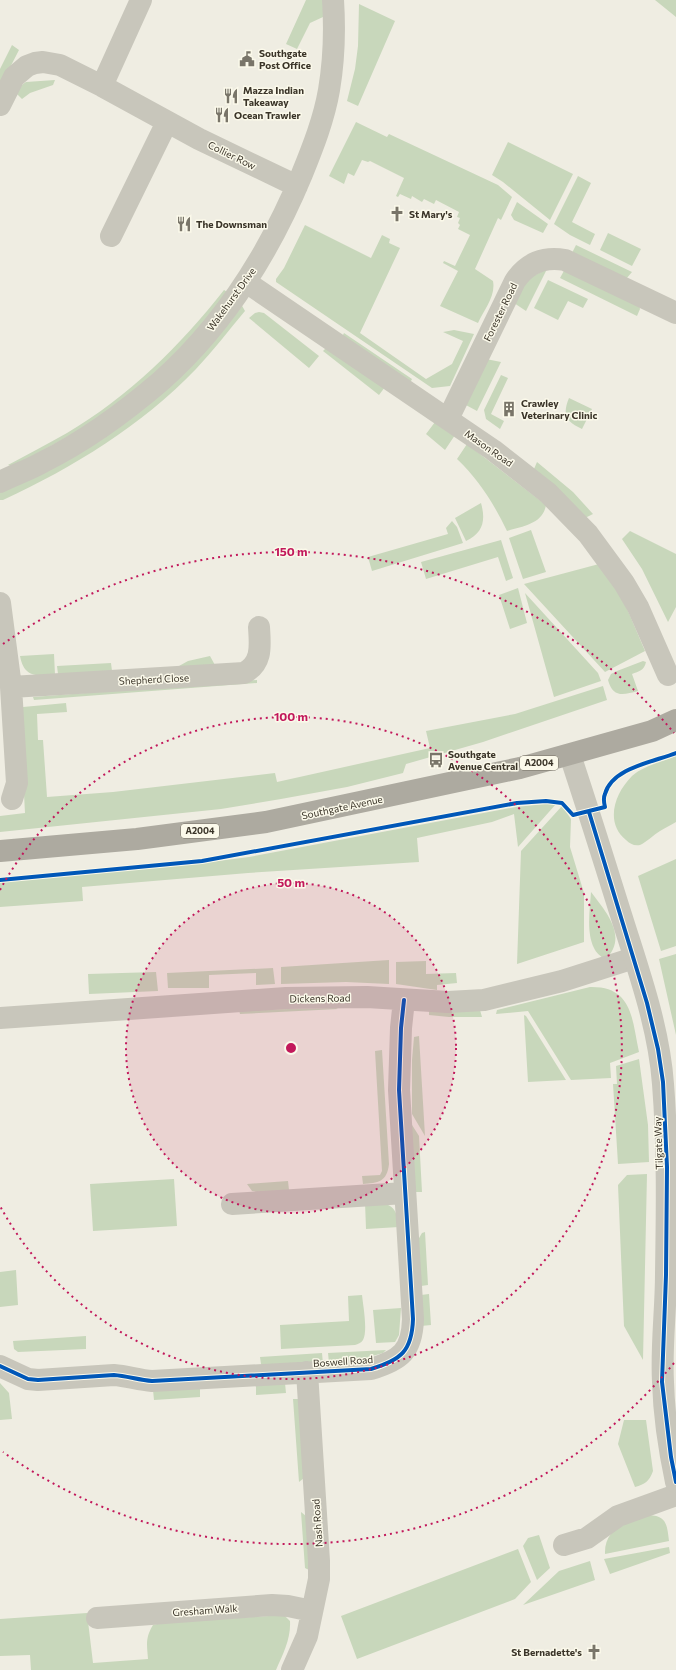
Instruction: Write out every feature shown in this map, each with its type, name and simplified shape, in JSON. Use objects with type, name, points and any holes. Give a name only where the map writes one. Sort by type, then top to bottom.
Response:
[{"type":"main road","name":"Southgate Avenue","points":[[0,851],[137,839],[266,822],[482,776],[570,755],[652,731],[676,720]]},
{"type":"street","points":[[102,86],[141,0]]},
{"type":"street","name":"Wakehurst Drive","points":[[0,482],[49,459],[100,428],[133,404],[162,380],[188,354],[246,282],[273,237],[314,147],[328,92],[333,62],[335,21],[333,0]]},
{"type":"street","name":"Collier Row","points":[[0,105],[14,77],[21,71],[35,63],[60,65],[102,86],[167,122],[297,186]]},
{"type":"street","points":[[111,236],[167,122]]},
{"type":"street","name":"Forester Road","points":[[448,419],[515,281],[520,274],[532,264],[548,258],[565,260],[676,313]]},
{"type":"street","name":"Mason Road","points":[[246,282],[448,419],[522,471],[548,493],[588,534],[624,583],[638,608],[668,675]]},
{"type":"street","points":[[0,603],[11,687],[17,783],[12,799]]},
{"type":"street","name":"Shepherd Close","points":[[11,687],[244,673],[251,670],[259,656],[259,627]]},
{"type":"street","name":"Tilgate Way","points":[[570,755],[592,819],[647,1003],[658,1049],[663,1082],[667,1167],[666,1275],[670,1347],[662,1382],[665,1416],[676,1482]]},
{"type":"street","name":"Dickens Road","points":[[0,1018],[286,998],[366,997],[448,1002],[484,1000],[562,981],[634,958]]},
{"type":"street","name":"Boswell Road","points":[[0,1366],[28,1379],[38,1380],[114,1375],[152,1381],[371,1369],[399,1358],[407,1348],[412,1334],[413,1319],[399,1090],[401,1028],[404,1000]]},
{"type":"street","points":[[232,1204],[405,1193]]},
{"type":"street","name":"Nash Road","points":[[292,1670],[307,1636],[319,1579],[307,1372]]},
{"type":"street","points":[[564,1545],[587,1538],[618,1516],[676,1495]]},
{"type":"street","name":"Gresham Walk","points":[[97,1618],[272,1605],[288,1606],[312,1611]]},
{"type":"green space","points":[[306,0],[326,0],[326,13],[323,17],[310,23],[297,49],[286,44]]},
{"type":"green space","points":[[655,0],[676,0],[676,17]]},
{"type":"green space","points":[[359,4],[395,21],[358,106],[347,101],[355,69],[358,46]]},
{"type":"green space","points":[[12,45],[19,50],[0,87],[0,69]]},
{"type":"green space","points":[[55,80],[53,85],[30,93],[22,99],[16,93],[26,82]]},
{"type":"green space","points":[[356,122],[387,137],[389,134],[498,185],[512,197],[501,220],[498,218],[475,269],[493,281],[493,292],[478,323],[440,306],[458,271],[443,263],[444,261],[455,266],[470,235],[458,229],[460,225],[458,223],[460,218],[457,217],[459,212],[436,200],[434,204],[424,199],[422,202],[412,196],[411,199],[400,194],[398,197],[396,196],[404,178],[370,161],[368,162],[362,160],[354,176],[348,173],[344,184],[329,176]]},
{"type":"green space","points":[[508,142],[573,174],[550,220],[503,182],[492,175]]},
{"type":"green space","points":[[578,176],[591,183],[572,222],[595,234],[590,245],[570,235],[554,224]]},
{"type":"green space","points":[[517,202],[548,224],[543,233],[514,220],[511,215]]},
{"type":"green space","points":[[305,225],[371,258],[382,235],[390,239],[389,243],[400,248],[360,333],[426,379],[452,364],[463,341],[443,332],[454,330],[474,334],[450,386],[432,388],[276,282],[276,279],[284,268]]},
{"type":"green space","points":[[608,233],[641,249],[632,266],[600,250]]},
{"type":"green space","points":[[576,245],[632,272],[626,279],[572,253]]},
{"type":"green space","points":[[547,269],[526,311],[514,303],[525,280]]},
{"type":"green space","points":[[565,269],[639,304],[640,309],[637,316],[560,278]]},
{"type":"green space","points":[[548,280],[588,299],[583,308],[568,301],[558,320],[534,308]]},
{"type":"green space","points":[[224,290],[229,293],[212,315],[156,373],[103,417],[13,467],[8,465],[60,437],[89,419],[132,386],[172,350]]},
{"type":"green space","points":[[241,304],[245,311],[215,348],[175,390],[153,409],[106,444],[81,459],[55,474],[3,500],[0,500],[0,492],[30,479]]},
{"type":"green space","points":[[255,313],[264,313],[319,356],[309,368],[249,318]]},
{"type":"green space","points":[[344,333],[412,379],[410,383],[342,337]]},
{"type":"green space","points":[[327,347],[385,387],[379,395],[323,351]]},
{"type":"green space","points":[[486,359],[501,362],[477,411],[464,404]]},
{"type":"green space","points":[[501,375],[508,378],[491,414],[504,421],[500,429],[486,419],[484,410]]},
{"type":"green space","points":[[569,398],[592,409],[582,429],[572,424],[567,417],[566,409]]},
{"type":"green space","points":[[435,422],[455,435],[445,450],[426,434]]},
{"type":"green space","points":[[467,444],[546,505],[541,516],[537,520],[526,526],[507,531],[497,511],[485,493],[472,475],[457,459]]},
{"type":"green space","points":[[537,462],[573,492],[593,514],[585,518],[534,469]]},
{"type":"green space","points":[[481,503],[483,515],[482,526],[472,538],[466,541],[455,518]]},
{"type":"green space","points":[[452,521],[457,527],[463,543],[372,571],[368,557],[448,534],[446,528]]},
{"type":"green space","points":[[531,530],[546,572],[523,579],[509,538]]},
{"type":"green space","points":[[630,531],[676,554],[676,607],[668,622],[642,569],[622,539]]},
{"type":"green space","points":[[501,540],[513,578],[506,581],[498,557],[426,579],[421,562]]},
{"type":"green space","points":[[599,564],[620,592],[645,651],[605,672],[524,584]]},
{"type":"green space","points":[[518,588],[527,623],[510,629],[499,595]]},
{"type":"green space","points":[[525,593],[598,673],[601,681],[554,697]]},
{"type":"green space","points":[[54,654],[55,675],[42,676],[28,672],[22,663],[20,656]]},
{"type":"green space","points":[[210,656],[216,667],[179,669],[179,666],[188,661]]},
{"type":"green space","points":[[643,661],[646,662],[643,669],[632,674],[638,691],[628,694],[619,694],[613,690],[608,680],[611,674]]},
{"type":"green space","points":[[111,663],[112,671],[58,674],[57,666]]},
{"type":"green space","points":[[257,680],[257,683],[34,700],[33,697]]},
{"type":"green space","points":[[603,686],[607,700],[483,742],[406,764],[403,773],[347,787],[221,809],[0,832],[0,816],[25,813],[20,718],[23,707],[66,703],[67,712],[37,714],[38,740],[43,740],[47,797],[113,792],[275,773],[277,782],[430,748],[426,731],[515,714]]},
{"type":"green space","points":[[676,756],[676,822],[640,845],[631,844],[619,833],[614,817],[614,808],[621,791],[626,783],[636,773],[647,767]]},
{"type":"green space","points":[[556,804],[518,847],[514,814],[492,822],[417,838],[419,862],[248,873],[82,887],[83,901],[0,907],[0,882],[195,864],[249,857],[516,807]]},
{"type":"green space","points":[[562,806],[571,819],[570,847],[584,893],[584,942],[517,964],[521,851]]},
{"type":"green space","points":[[676,859],[676,946],[661,951],[638,876]]},
{"type":"green space","points":[[591,892],[608,916],[613,925],[615,934],[615,942],[612,951],[605,960],[595,950],[590,935],[589,920]]},
{"type":"green space","points":[[676,954],[676,1035],[659,959]]},
{"type":"green space","points":[[389,960],[389,984],[346,982],[281,984],[281,967]]},
{"type":"green space","points":[[426,961],[426,974],[456,973],[457,983],[437,985],[437,990],[396,984],[396,962]]},
{"type":"green space","points":[[273,968],[275,984],[256,985],[256,973],[209,975],[209,988],[168,988],[167,973]]},
{"type":"green space","points":[[156,972],[158,991],[89,994],[88,974]]},
{"type":"green space","points":[[590,987],[604,988],[615,992],[623,999],[632,1017],[639,1052],[610,1063],[611,1078],[571,1080],[528,1011],[496,1014],[497,1010]]},
{"type":"green space","points":[[338,1009],[240,1014],[239,1010]]},
{"type":"green space","points":[[429,1010],[480,1010],[482,1017],[449,1017],[429,1015]]},
{"type":"green space","points":[[524,1015],[526,1016],[566,1080],[528,1082]]},
{"type":"green space","points":[[419,1036],[425,1136],[412,1114],[412,1060],[414,1037]]},
{"type":"green space","points":[[382,1050],[389,1164],[384,1178],[377,1182],[363,1184],[362,1176],[380,1175],[382,1171],[375,1051]]},
{"type":"green space","points":[[639,1059],[648,1125],[649,1162],[618,1164],[613,1084],[617,1084],[616,1066]]},
{"type":"green space","points":[[407,1117],[419,1136],[422,1192],[414,1192]]},
{"type":"green space","points":[[647,1174],[643,1360],[624,1326],[618,1185],[627,1175]]},
{"type":"green space","points":[[174,1179],[177,1226],[93,1231],[90,1184]]},
{"type":"green space","points":[[288,1181],[289,1190],[257,1192],[252,1191],[247,1184]]},
{"type":"green space","points":[[365,1202],[384,1204],[393,1208],[398,1219],[399,1227],[366,1229]]},
{"type":"green space","points":[[425,1232],[428,1285],[421,1286],[415,1245],[422,1233]]},
{"type":"green space","points":[[16,1270],[18,1305],[0,1307],[0,1272]]},
{"type":"green space","points":[[429,1294],[431,1325],[421,1326],[421,1295]]},
{"type":"green space","points":[[362,1295],[365,1331],[363,1340],[360,1343],[355,1345],[281,1349],[280,1325],[349,1321],[348,1296]]},
{"type":"green space","points":[[401,1308],[399,1335],[395,1342],[376,1343],[373,1310]]},
{"type":"green space","points":[[86,1336],[86,1349],[18,1352],[14,1349],[13,1341]]},
{"type":"green space","points":[[386,1350],[383,1353],[369,1357],[370,1361],[329,1363],[328,1353]]},
{"type":"green space","points":[[322,1353],[323,1364],[263,1367],[260,1357]]},
{"type":"green space","points":[[0,1383],[9,1393],[12,1419],[0,1420]]},
{"type":"green space","points":[[285,1383],[286,1393],[256,1395],[256,1385]]},
{"type":"green space","points":[[200,1387],[200,1397],[154,1400],[153,1390]]},
{"type":"green space","points":[[293,1399],[300,1399],[304,1478],[299,1482]]},
{"type":"green space","points":[[624,1420],[646,1420],[653,1471],[650,1478],[646,1482],[635,1487],[618,1444]]},
{"type":"green space","points":[[301,1512],[306,1516],[311,1571],[305,1568]]},
{"type":"green space","points":[[649,1515],[663,1519],[667,1526],[669,1541],[605,1554],[608,1538],[613,1532],[619,1527]]},
{"type":"green space","points":[[539,1535],[550,1568],[537,1580],[523,1546],[528,1538]]},
{"type":"green space","points":[[669,1547],[670,1553],[610,1574],[604,1559]]},
{"type":"green space","points":[[518,1549],[531,1582],[515,1599],[357,1659],[341,1616]]},
{"type":"green space","points":[[590,1561],[595,1580],[523,1605],[559,1571]]},
{"type":"green space","points":[[87,1613],[93,1663],[148,1659],[147,1642],[149,1634],[153,1625],[161,1623],[284,1615],[290,1621],[290,1628],[286,1646],[276,1670],[31,1670],[30,1655],[0,1656],[0,1619]]},
{"type":"cycle path","points":[[0,880],[202,861],[517,803],[546,801],[562,803],[573,815],[605,807],[604,797],[609,785],[624,772],[634,767],[676,753]]},
{"type":"cycle path","points":[[589,812],[647,1003],[658,1049],[663,1082],[667,1167],[666,1275],[662,1382],[671,1457],[676,1482]]},
{"type":"cycle path","points":[[0,1366],[28,1379],[38,1380],[114,1375],[152,1381],[371,1369],[390,1362],[403,1353],[410,1339],[413,1319],[399,1090],[401,1028],[404,1000]]},
{"type":"place","name":"Southgate Post Office","points":[[247,59]]},
{"type":"place","name":"Mazza Indian Takeaway","points":[[231,96]]},
{"type":"place","name":"Ocean Trawler","points":[[222,115]]},
{"type":"place","name":"St Mary's","points":[[397,214]]},
{"type":"place","name":"The Downsman","points":[[184,224]]},
{"type":"place","name":"Crawley Veterinary Clinic","points":[[509,409]]},
{"type":"place","name":"Southgate Avenue Central","points":[[436,760]]},
{"type":"place","name":"St Bernadette's","points":[[594,1652]]}]
